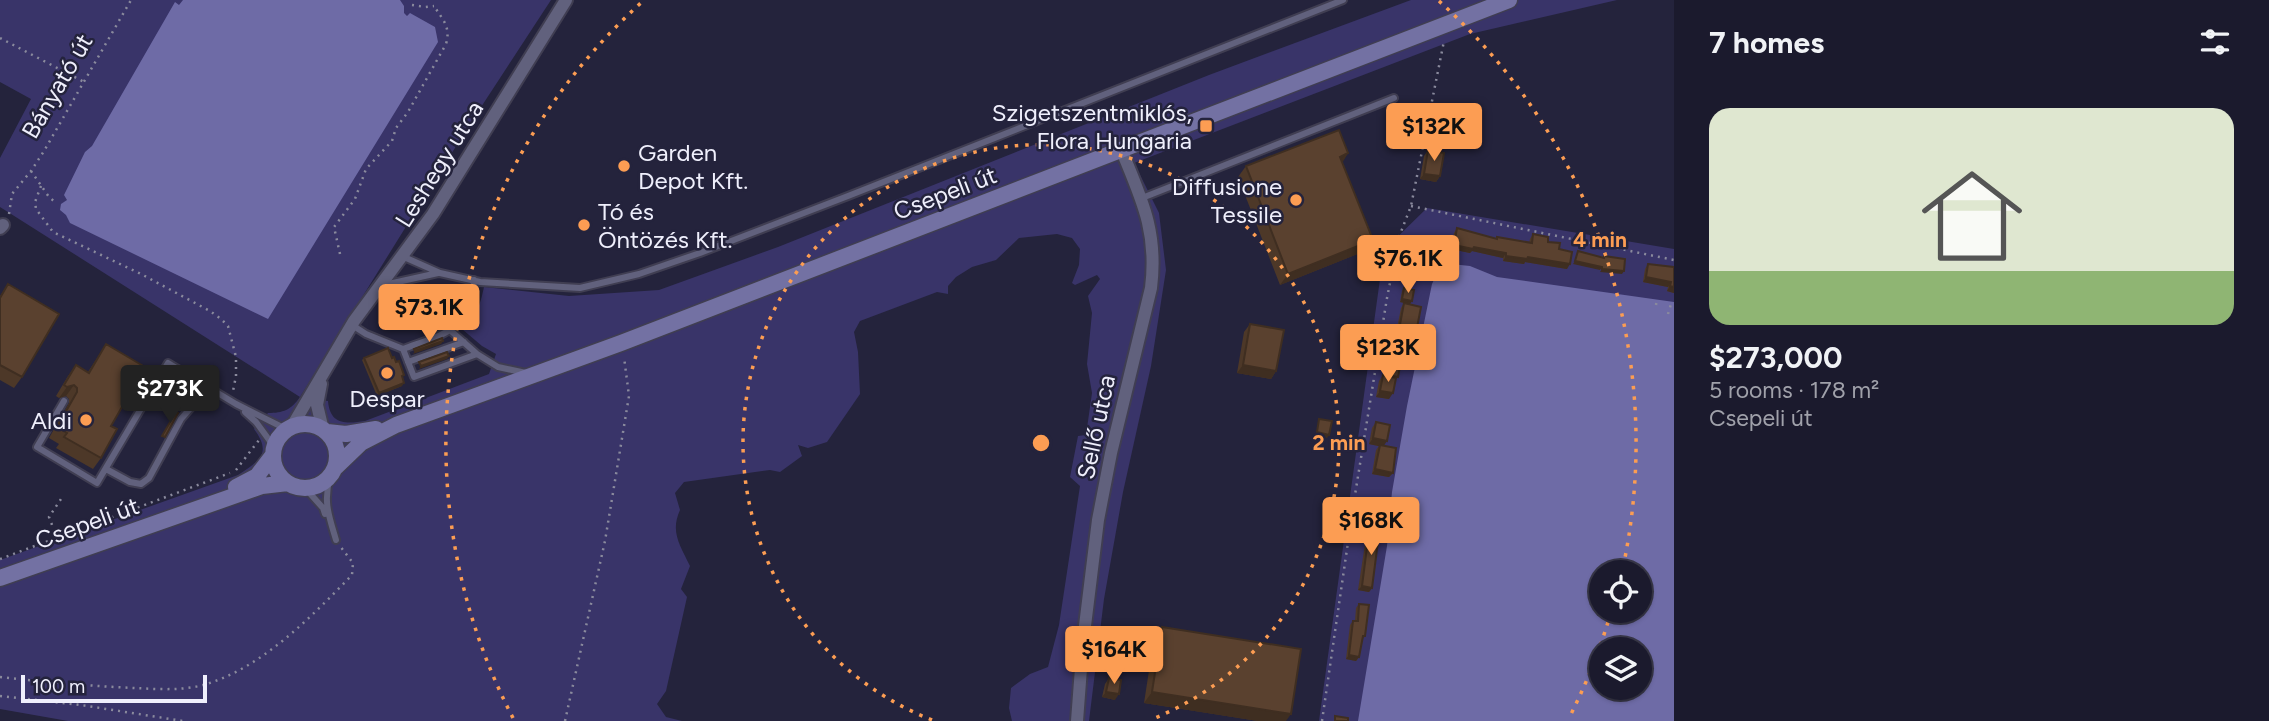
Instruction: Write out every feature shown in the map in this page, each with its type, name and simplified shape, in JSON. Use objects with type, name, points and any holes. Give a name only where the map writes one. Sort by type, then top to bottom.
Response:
[{"type":"street","name":"Leshegy utca","points":[[289,429],[352,325],[440,204],[566,0]]},
{"type":"street","name":"Csepeli út","points":[[333,472],[362,443],[396,425],[621,343],[1509,0]]},
{"type":"street","name":"Sellő utca","points":[[1076,721],[1098,520],[1152,277],[1153,246],[1142,198],[1121,149]]},
{"type":"street","name":"Leshegy utca","points":[[325,431],[318,412],[318,395],[339,345]]},
{"type":"street","points":[[304,424],[325,431],[337,448],[333,472],[318,486],[304,488],[288,483],[276,468],[274,451],[280,437],[289,429],[304,424]]},
{"type":"street","name":"Csepeli út","points":[[325,431],[355,433],[396,425]]},
{"type":"street","name":"Csepeli út","points":[[190,510],[250,481],[264,468],[274,451]]},
{"type":"street","name":"Csepeli út","points":[[0,578],[262,486],[288,483]]},
{"type":"lane","points":[[404,257],[440,273],[474,280],[580,288],[639,274],[849,196],[1343,0]]},
{"type":"lane","points":[[1142,198],[1394,98]]},
{"type":"lane","points":[[380,286],[440,273]]},
{"type":"lane","points":[[352,325],[366,334],[403,349],[451,331],[470,308],[474,280]]},
{"type":"lane","points":[[451,331],[477,354],[498,367],[532,375]]},
{"type":"lane","points":[[408,362],[464,342]]},
{"type":"lane","points":[[403,349],[414,377],[477,354]]},
{"type":"lane","points":[[64,401],[37,447],[97,483],[168,363],[233,402],[289,429]]},
{"type":"lane","points":[[106,470],[141,484],[149,478],[181,419],[209,387]]},
{"type":"lane","points":[[233,402],[263,431],[274,451]]},
{"type":"lane","points":[[333,472],[326,491],[326,507],[336,540]]},
{"type":"lane","points":[[304,488],[323,508],[336,540]]},
{"type":"path","name":"Bányató út","points":[[1,227],[10,213],[12,194],[31,171],[131,0]]},
{"type":"path","points":[[434,6],[436,0]]},
{"type":"path","points":[[412,5],[434,6]]},
{"type":"path","points":[[340,254],[334,227],[355,199],[366,169],[392,141],[396,128],[408,112],[446,44],[449,34],[447,23],[434,6]]},
{"type":"path","points":[[1322,721],[1353,501],[1387,298],[1399,237],[1410,206],[1447,24]]},
{"type":"path","points":[[0,38],[84,82]]},
{"type":"path","points":[[31,171],[55,202]]},
{"type":"path","points":[[41,186],[36,209],[53,232],[210,311],[228,326],[236,357],[233,402]]},
{"type":"path","points":[[1410,206],[1674,260]]},
{"type":"path","points":[[1656,305],[1657,299]]},
{"type":"path","points":[[1668,314],[1671,304]]},
{"type":"path","points":[[565,721],[605,541],[629,396],[626,362],[621,343]]},
{"type":"path","points":[[0,559],[236,470],[258,444],[263,431]]},
{"type":"path","points":[[57,538],[49,517],[61,499]]},
{"type":"path","points":[[0,677],[77,685],[166,689],[201,686],[226,677],[297,631],[352,575],[353,563],[336,540]]},
{"type":"path","points":[[0,696],[183,721]]},
{"type":"shaded area","points":[[0,0],[551,0],[468,127],[300,397],[0,207],[0,158],[31,99],[0,82]]},
{"type":"shaded area","points":[[183,0],[400,0],[407,16],[410,13],[435,27],[438,42],[268,319],[70,223],[60,210],[61,204],[67,200],[64,195],[85,152],[92,146],[175,2],[179,5]]},
{"type":"shaded area","points":[[1411,0],[1617,0],[1470,34],[1134,163],[1159,213],[1166,270],[1151,366],[1123,492],[1104,599],[1089,721],[1012,721],[1009,708],[1011,688],[1030,674],[1048,667],[1059,625],[1080,486],[1070,477],[1078,436],[1086,435],[1092,393],[1087,364],[1092,313],[1088,296],[1100,279],[1097,275],[1075,285],[1072,283],[1079,265],[1080,249],[1072,238],[1057,234],[1019,238],[996,260],[972,267],[956,277],[948,286],[948,294],[937,292],[860,321],[854,332],[860,394],[827,442],[808,448],[798,445],[802,456],[780,472],[770,470],[684,482],[675,493],[680,510],[676,532],[690,566],[681,589],[687,597],[666,691],[657,704],[666,717],[682,721],[68,721],[0,709],[0,560],[238,475],[261,456],[262,444],[254,429],[268,413],[286,410],[300,397],[328,401],[332,415],[340,421],[365,421],[489,374],[496,354],[462,329],[477,311],[484,287],[569,296],[659,290],[778,247],[1209,75]]},
{"type":"shaded area","points":[[1427,208],[1674,249],[1674,721],[1319,721],[1384,250]]},
{"type":"shaded area","points":[[1442,263],[1470,266],[1497,277],[1674,302],[1674,721],[1358,721],[1407,406],[1432,284]]},
{"type":"building","name":"Diffusione Tessile","points":[[1339,130],[1348,153],[1340,157],[1373,240],[1288,274],[1246,166]]},
{"type":"building","points":[[1428,150],[1444,153],[1440,176],[1424,174]]},
{"type":"building","points":[[1457,228],[1497,239],[1532,243],[1533,234],[1548,237],[1548,242],[1560,243],[1559,249],[1572,252],[1570,264],[1506,256],[1506,253],[1454,245]]},
{"type":"building","points":[[1578,251],[1604,258],[1625,259],[1624,271],[1602,269],[1575,261]]},
{"type":"building","points":[[1648,264],[1674,267],[1674,287],[1670,286],[1671,282],[1646,277]]},
{"type":"building","points":[[8,284],[59,314],[22,377],[0,365],[0,298]]},
{"type":"building","points":[[1404,288],[1414,290],[1412,301],[1402,299]]},
{"type":"building","points":[[1404,303],[1421,307],[1415,338],[1398,335]]},
{"type":"building","points":[[1250,324],[1284,330],[1276,371],[1243,365]]},
{"type":"building","points":[[442,338],[443,341],[415,351],[414,349]]},
{"type":"building","points":[[1394,338],[1405,340],[1398,377],[1387,375]]},
{"type":"building","name":"Aldi","points":[[106,344],[145,367],[111,426],[117,429],[101,458],[64,437],[67,433],[57,427],[77,392],[74,385],[64,385],[76,365],[89,373]]},
{"type":"building","points":[[388,348],[392,358],[394,357],[396,362],[399,361],[404,383],[379,393],[364,358]]},
{"type":"building","points":[[447,352],[449,356],[421,366],[419,362]]},
{"type":"building","points":[[1383,375],[1396,378],[1393,393],[1380,391]]},
{"type":"building","points":[[176,412],[178,413],[165,437],[162,436]]},
{"type":"building","points":[[1319,419],[1332,421],[1329,435],[1317,432]]},
{"type":"building","points":[[1376,422],[1390,425],[1387,441],[1373,438]]},
{"type":"building","points":[[1380,445],[1396,448],[1393,473],[1375,469]]},
{"type":"building","points":[[1373,506],[1384,508],[1382,522],[1370,520]]},
{"type":"building","points":[[1372,525],[1380,526],[1372,588],[1362,586]]},
{"type":"building","points":[[1359,604],[1369,605],[1359,657],[1349,655],[1353,621],[1358,621]]},
{"type":"building","points":[[1162,627],[1301,649],[1291,714],[1152,692]]},
{"type":"building","points":[[1109,678],[1121,680],[1119,694],[1106,692]]},
{"type":"building","points":[[1335,716],[1348,718],[1348,721],[1335,721]]},
{"type":"place","name":"Szigetszentmiklós, Flora Hungaria","points":[[1206,126]]},
{"type":"place","name":"Garden Depot Kft.","points":[[624,166]]},
{"type":"place","name":"Diffusione Tessile","points":[[1296,200]]},
{"type":"place","name":"Tó és Öntözés Kft.","points":[[584,225]]},
{"type":"place","name":"Despar","points":[[387,373]]},
{"type":"place","name":"Aldi","points":[[86,420]]}]
